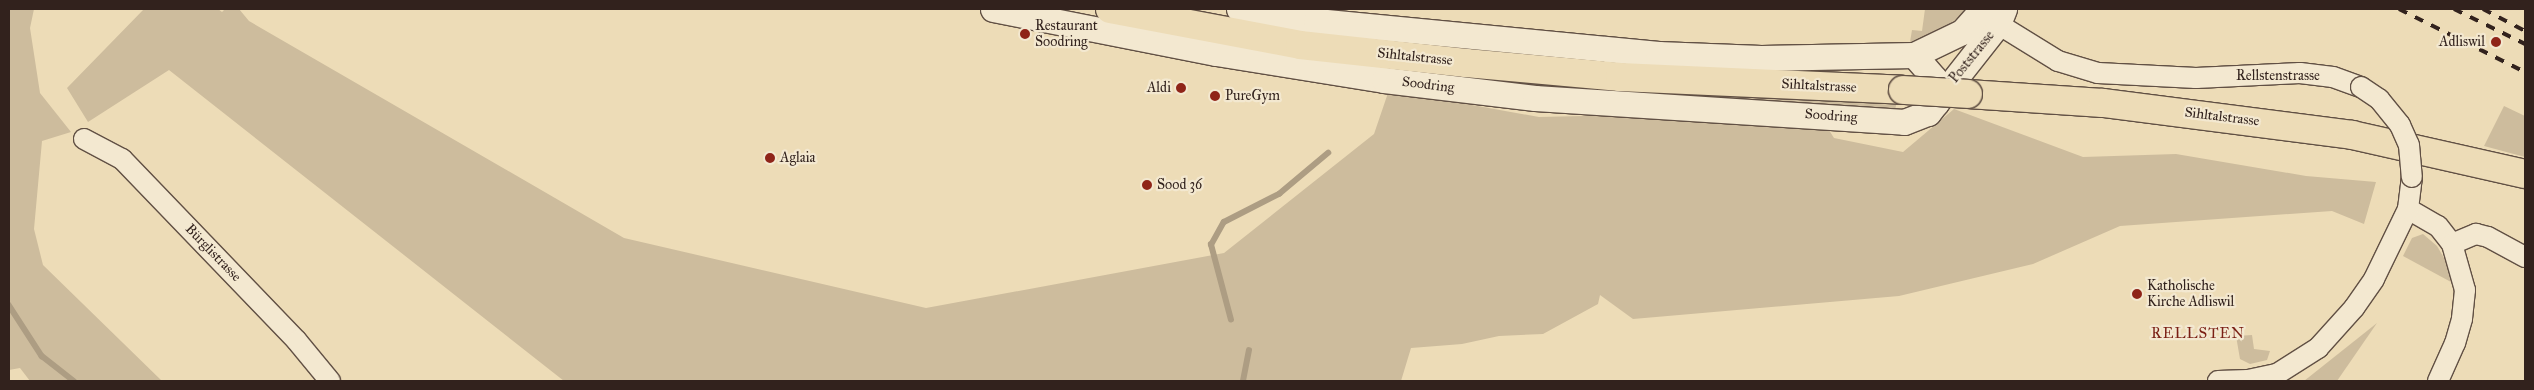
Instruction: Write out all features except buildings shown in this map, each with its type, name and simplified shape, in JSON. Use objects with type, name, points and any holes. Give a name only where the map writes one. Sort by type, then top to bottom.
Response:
[{"type":"main road","name":"Sihltalstrasse","points":[[1110,9],[1300,45],[1466,63],[1620,77],[1903,90],[2103,103],[2352,135],[2525,174]]},
{"type":"street","name":"Soodring","points":[[993,9],[1216,53],[1384,80],[1535,98],[1904,122],[1928,113],[1936,103]]},
{"type":"street","points":[[1239,9],[1316,21],[1658,54],[1761,58],[1914,55],[1934,78],[1936,103]]},
{"type":"street","name":"Poststrasse","points":[[1936,103],[1991,14]]},
{"type":"street","name":"Poststrasse","points":[[1914,55],[1962,32],[1991,14]]},
{"type":"street","name":"Rellstenstrasse","points":[[1991,14],[2058,61],[2098,73],[2196,78],[2300,74],[2333,77],[2361,87],[2379,99],[2400,124],[2409,145],[2412,177],[2408,209],[2374,279],[2354,308],[2318,348],[2276,374],[2248,380],[2218,381]]},
{"type":"street","name":"Bürglistrasse","points":[[84,139],[122,158],[297,341],[330,381]]},
{"type":"street","points":[[2408,209],[2438,226],[2452,244],[2465,290],[2462,319],[2438,381]]},
{"type":"street","points":[[2452,244],[2476,234],[2488,237],[2525,257]]},
{"type":"shaded area","points":[[9,9],[34,9],[30,28],[40,93],[71,132],[42,141],[34,229],[43,265],[162,381],[30,381],[20,368],[9,370]]},
{"type":"shaded area","points":[[144,9],[218,9],[222,12],[225,9],[239,9],[249,21],[624,238],[926,308],[1224,253],[1374,134],[1389,90],[1539,117],[1625,115],[1827,127],[1834,138],[1903,152],[1954,109],[2083,157],[2176,154],[2306,176],[2376,182],[2364,224],[2332,211],[2120,226],[2033,264],[1899,296],[1633,319],[1600,295],[1598,304],[1543,334],[1499,336],[1462,344],[1411,348],[1401,381],[564,381],[169,70],[88,122],[67,88]]},
{"type":"shaded area","points":[[1925,9],[1968,9],[1940,32],[1910,42],[1912,30],[1922,31]]},
{"type":"shaded area","points":[[1441,74],[1554,85],[1896,105],[1895,111],[1590,95]]},
{"type":"shaded area","points":[[2504,106],[2525,116],[2525,157],[2484,146]]},
{"type":"shaded area","points":[[2423,234],[2437,246],[2447,263],[2451,282],[2403,256],[2412,238]]},
{"type":"shaded area","points":[[2377,323],[2337,381],[2304,381]]},
{"type":"shaded area","points":[[2252,335],[2254,349],[2270,351],[2267,360],[2250,364],[2240,359],[2236,336]]},
{"type":"waterway","points":[[1231,320],[1211,245],[1224,222],[1279,194],[1328,153]]},
{"type":"waterway","points":[[9,305],[42,356],[74,381]]},
{"type":"waterway","points":[[1243,381],[1249,351]]},
{"type":"railway","points":[[2399,9],[2525,72]]},
{"type":"railway","points":[[2454,9],[2525,44]]},
{"type":"railway","points":[[2483,9],[2525,31]]},
{"type":"place","name":"Restaurant Soodring","points":[[1025,34]]},
{"type":"place","name":"Adliswil","points":[[2496,42]]},
{"type":"place","name":"Aldi","points":[[1181,88]]},
{"type":"place","name":"PureGym","points":[[1215,96]]},
{"type":"place","name":"Aglaia","points":[[770,158]]},
{"type":"place","name":"Sood 36","points":[[1147,185]]},
{"type":"place","name":"Katholische Kirche Adliswil","points":[[2137,294]]},
{"type":"district","name":"RELLSTEN","points":[[2198,334]]}]
